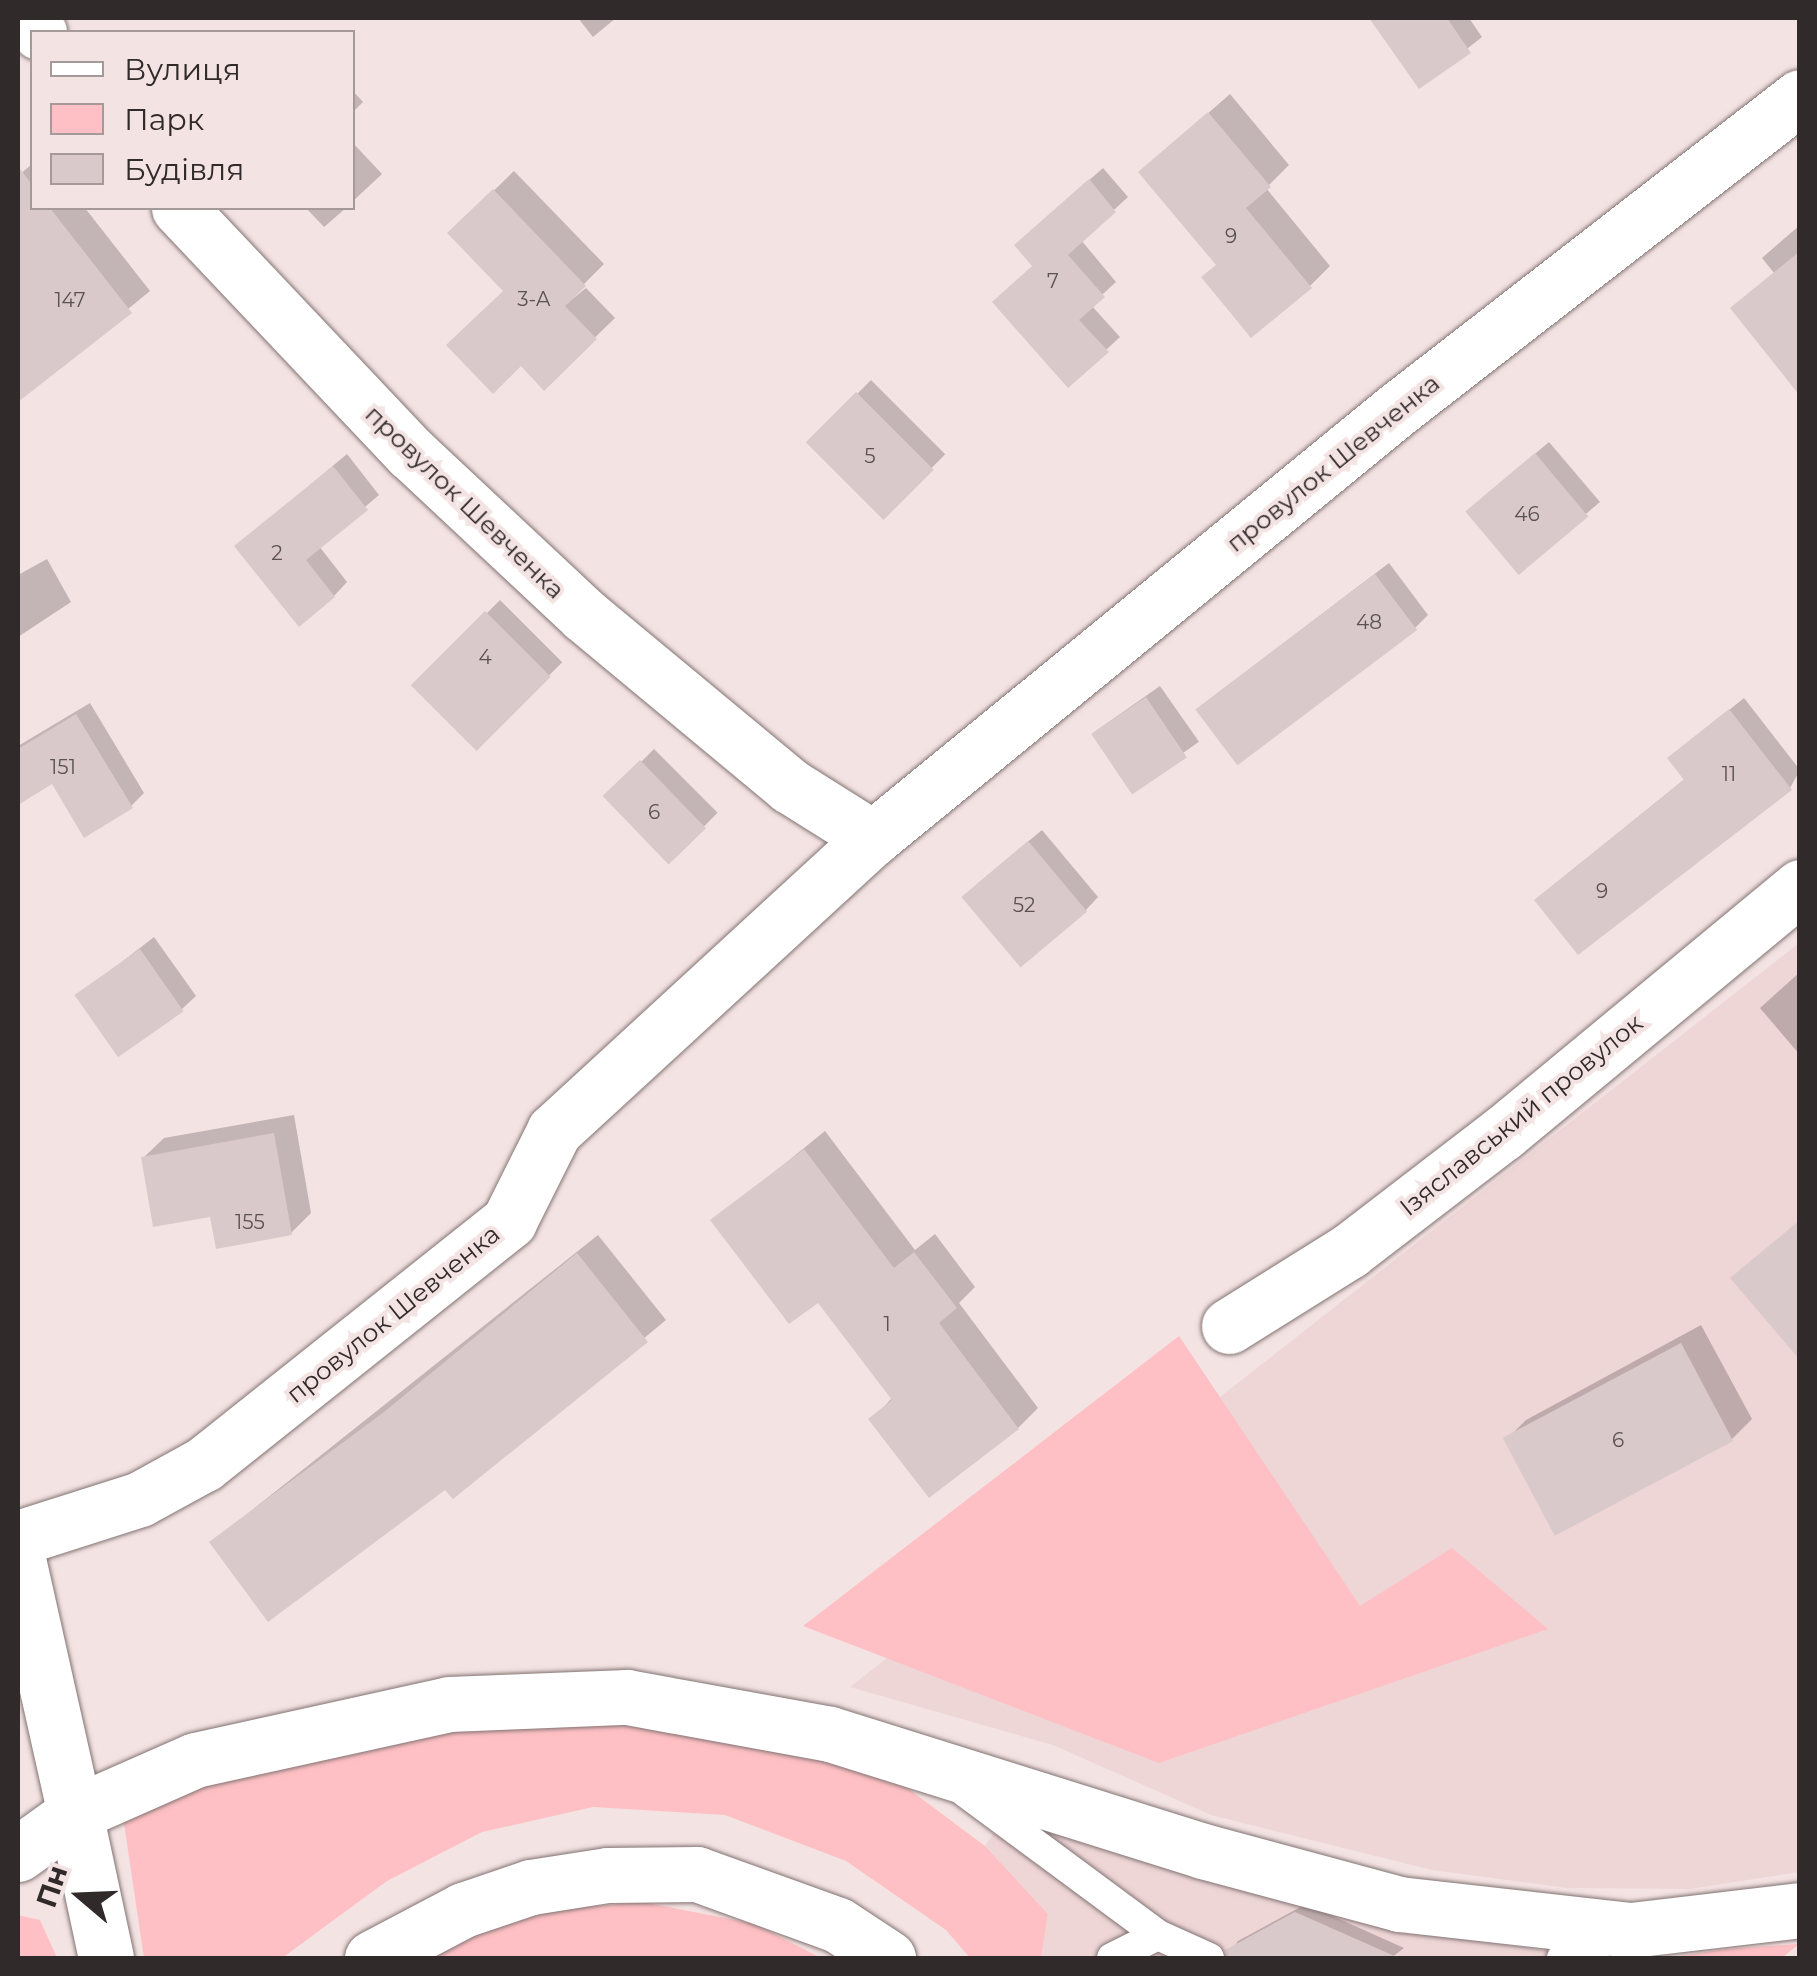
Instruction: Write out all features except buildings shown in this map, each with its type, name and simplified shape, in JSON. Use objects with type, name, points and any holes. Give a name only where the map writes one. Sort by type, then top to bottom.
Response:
[{"type":"street","points":[[18,23],[27,18]]},
{"type":"street","name":"провулок Шевченка","points":[[18,1538],[140,1499],[204,1464],[510,1221],[554,1132],[873,838],[1400,408],[1800,97]]},
{"type":"street","name":"провулок Шевченка","points":[[181,210],[410,453],[584,615],[790,786],[873,838]]},
{"type":"street","name":"Ізяславський провулок","points":[[1229,1326],[1349,1251],[1503,1133],[1800,886]]},
{"type":"street","points":[[18,1559],[106,1958]]},
{"type":"street","points":[[18,1854],[74,1813],[194,1760],[449,1704],[548,1697],[627,1697],[716,1710],[830,1734],[937,1771],[1400,1904],[1631,1930],[1800,1910]]},
{"type":"street","points":[[372,1958],[463,1910],[531,1886],[608,1875],[697,1874],[838,1925],[888,1958]]},
{"type":"lane","points":[[937,1771],[1158,1935],[1209,1958]]},
{"type":"lane","points":[[1562,1958],[1631,1930]]},
{"type":"lane","points":[[1112,1958],[1158,1935]]},
{"type":"shaded area","points":[[1799,943],[1799,1872],[1690,1889],[1567,1888],[1432,1870],[1211,1815],[1053,1745],[850,1687]]},
{"type":"shaded area","points":[[1010,1808],[1441,1935],[1596,1958],[1041,1958],[1048,1914],[985,1846]]},
{"type":"green space","points":[[1179,1336],[1360,1606],[1452,1548],[1548,1629],[1159,1763],[803,1626]]},
{"type":"green space","points":[[647,1720],[890,1775],[985,1846],[1048,1914],[1041,1958],[970,1958],[946,1930],[846,1861],[725,1815],[593,1807],[482,1832],[387,1881],[282,1958],[144,1958],[123,1817],[295,1753],[452,1724]]},
{"type":"green space","points":[[643,1902],[755,1924],[821,1958],[429,1958],[461,1940],[552,1910]]},
{"type":"green space","points":[[18,1915],[40,1920],[57,1958],[18,1958]]},
{"type":"green space","points":[[1799,1944],[1782,1958],[1667,1958],[1726,1949]]}]
